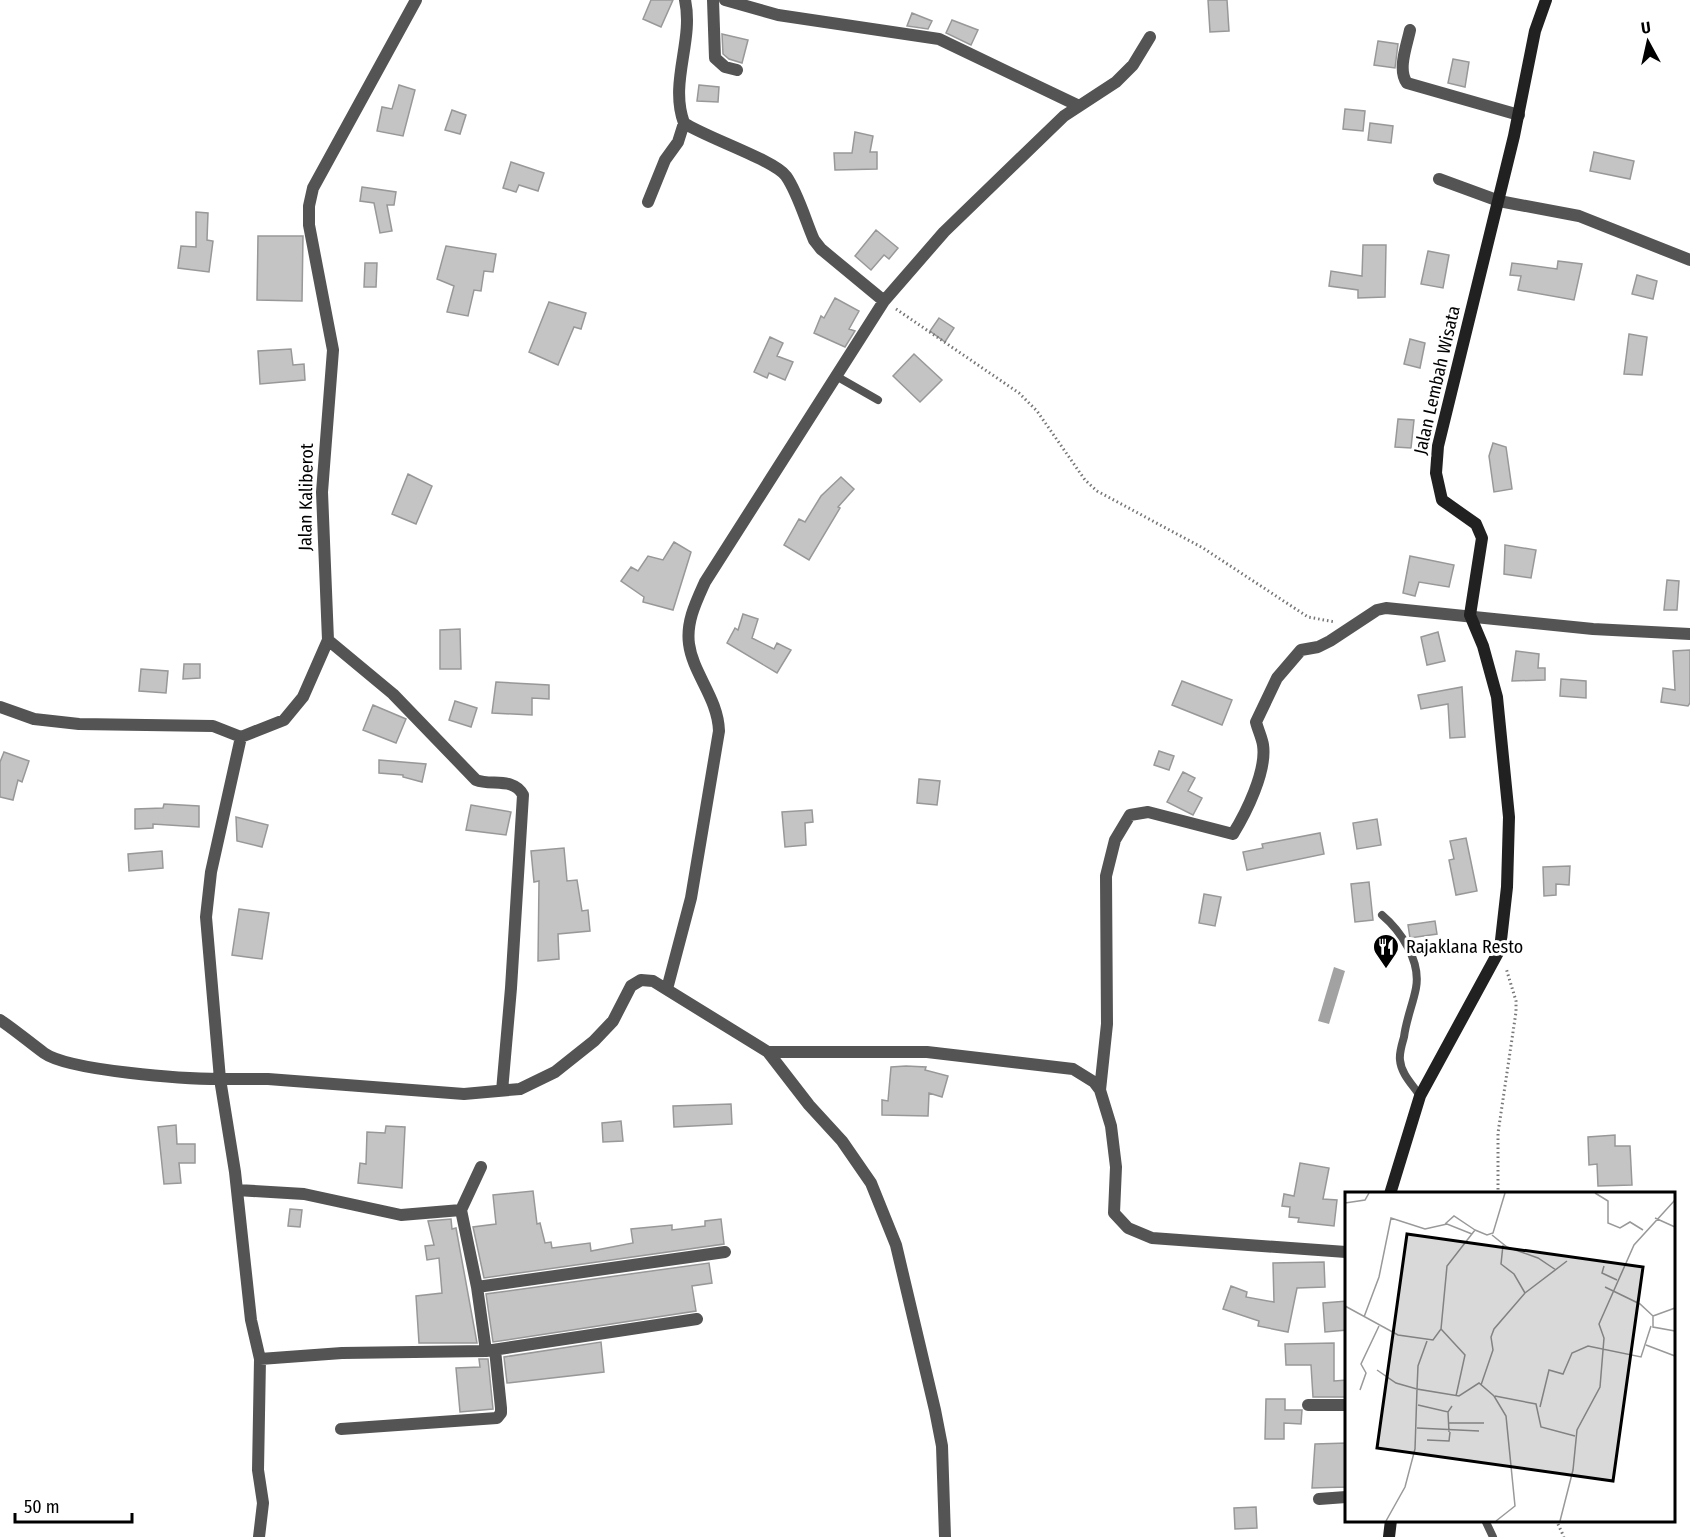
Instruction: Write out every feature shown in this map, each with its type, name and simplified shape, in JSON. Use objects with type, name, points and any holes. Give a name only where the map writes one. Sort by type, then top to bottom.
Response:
[{"type":"street","name":"Jalan Kaliberot","points":[[241,737],[284,720],[303,697],[328,640],[322,492],[333,350],[314,253],[309,206],[313,188],[416,0]]},
{"type":"street","points":[[648,202],[665,159],[678,142],[684,123],[678,90],[687,31],[685,0]]},
{"type":"street","points":[[713,0],[715,58],[725,67],[737,70]]},
{"type":"street","points":[[725,0],[778,15],[939,39],[1077,105]]},
{"type":"street","name":"Jalan Lembah Wisata","points":[[1470,615],[1482,538],[1476,524],[1466,513],[1442,500],[1436,473],[1438,446],[1499,201],[1535,31],[1546,0]]},
{"type":"street","points":[[1410,30],[1403,71],[1403,78],[1407,83],[1519,115]]},
{"type":"street","points":[[667,989],[691,898],[719,731],[719,718],[689,646],[689,628],[693,608],[705,582],[884,301],[944,232],[1077,105],[1116,82],[1133,65],[1150,37]]},
{"type":"street","points":[[684,123],[696,131],[764,160],[786,176],[814,240],[821,249],[884,301]]},
{"type":"street","points":[[1439,179],[1499,201],[1579,216],[1690,260]]},
{"type":"street","points":[[1100,1090],[1107,1024],[1106,876],[1115,840],[1130,815],[1148,812],[1233,834],[1249,809],[1263,756],[1263,745],[1256,722],[1277,678],[1301,650],[1318,647],[1330,641],[1377,610],[1470,615],[1593,629],[1690,634]]},
{"type":"street","points":[[1391,1192],[1420,1096],[1500,949],[1507,887],[1509,817],[1497,697],[1483,646],[1470,615]]},
{"type":"street","points":[[328,640],[393,694],[476,780],[485,784],[513,785],[520,788],[523,795],[512,988],[502,1091]]},
{"type":"street","points":[[0,707],[34,719],[79,724],[213,726],[241,737],[211,872],[206,916],[220,1078],[237,1190],[251,1320],[260,1359],[257,1431],[258,1470],[263,1503],[259,1537]]},
{"type":"street","points":[[0,1020],[44,1053],[65,1061],[179,1079],[268,1079],[464,1094],[520,1089],[555,1072],[594,1041],[613,1021],[631,986],[641,980],[653,981],[768,1052],[809,1105],[842,1141],[871,1183],[896,1245],[942,1446],[942,1524],[945,1537]]},
{"type":"street","points":[[768,1052],[927,1052],[1073,1069],[1094,1082],[1100,1090],[1111,1126],[1116,1167],[1114,1213],[1128,1228],[1152,1238],[1345,1252]]},
{"type":"street","points":[[341,1430],[497,1418],[501,1413],[461,1210],[481,1167]]},
{"type":"street","points":[[237,1190],[304,1194],[401,1215],[461,1210]]},
{"type":"street","points":[[477,1287],[725,1252]]},
{"type":"street","points":[[260,1359],[342,1353],[490,1350],[697,1318]]},
{"type":"street","points":[[1308,1405],[1345,1405]]},
{"type":"street","points":[[1319,1498],[1345,1497]]},
{"type":"street","points":[[1389,1537],[1391,1522]]},
{"type":"lane","points":[[836,376],[878,400]]},
{"type":"lane","points":[[1382,915],[1393,924],[1406,943],[1414,963],[1417,986],[1407,1017],[1400,1060],[1406,1077],[1420,1096]]},
{"type":"lane","points":[[1486,1522],[1493,1537]]},
{"type":"path","points":[[884,301],[1019,393],[1037,411],[1085,480],[1097,490],[1203,548],[1308,617],[1334,622],[1344,619]]},
{"type":"path","points":[[1498,1192],[1498,1133],[1516,1012],[1516,1001],[1500,949]]},
{"type":"path","points":[[1556,1522],[1564,1537]]},
{"type":"shaded area","points":[[1334,967],[1345,971],[1329,1024],[1318,1021]]},
{"type":"building","points":[[651,0],[673,0],[661,27],[643,19]]},
{"type":"building","points":[[1208,0],[1227,0],[1229,31],[1210,32]]},
{"type":"building","points":[[912,13],[932,21],[928,29],[907,26]]},
{"type":"building","points":[[952,20],[978,30],[971,45],[946,33]]},
{"type":"building","points":[[722,34],[748,40],[742,63],[729,59],[723,54]]},
{"type":"building","points":[[1378,41],[1398,44],[1395,68],[1374,65]]},
{"type":"building","points":[[1453,59],[1469,62],[1465,87],[1448,83]]},
{"type":"building","points":[[399,85],[415,90],[403,136],[377,131],[382,107],[392,109]]},
{"type":"building","points":[[699,85],[719,87],[718,102],[697,101]]},
{"type":"building","points":[[1345,109],[1365,111],[1363,131],[1343,129]]},
{"type":"building","points":[[452,110],[466,115],[460,134],[445,130]]},
{"type":"building","points":[[1370,123],[1393,126],[1391,143],[1368,140]]},
{"type":"building","points":[[855,132],[873,136],[870,152],[877,152],[877,169],[835,170],[834,153],[852,153]]},
{"type":"building","points":[[1594,152],[1634,161],[1630,179],[1590,171]]},
{"type":"building","points":[[511,162],[544,173],[538,191],[519,185],[516,192],[503,188]]},
{"type":"building","points":[[362,187],[396,192],[394,205],[387,205],[392,231],[380,233],[374,203],[360,201]]},
{"type":"building","points":[[196,212],[208,213],[207,240],[213,241],[209,272],[178,268],[181,246],[196,247]]},
{"type":"building","points":[[876,230],[898,248],[889,259],[884,255],[871,270],[855,256]]},
{"type":"building","points":[[258,236],[303,236],[302,301],[257,300]]},
{"type":"building","points":[[1363,245],[1386,245],[1385,297],[1358,298],[1358,290],[1329,286],[1331,271],[1362,276]]},
{"type":"building","points":[[446,246],[496,254],[493,272],[484,271],[481,291],[474,290],[468,316],[447,312],[454,286],[437,279]]},
{"type":"building","points":[[1428,251],[1449,255],[1443,288],[1421,284]]},
{"type":"building","points":[[1558,261],[1582,264],[1574,300],[1518,290],[1521,276],[1510,275],[1512,263],[1557,269]]},
{"type":"building","points":[[365,263],[377,263],[376,287],[364,287]]},
{"type":"building","points":[[1637,275],[1657,281],[1653,299],[1632,294]]},
{"type":"building","points":[[835,298],[859,311],[849,329],[855,331],[845,347],[814,333],[821,316],[824,318]]},
{"type":"building","points":[[549,302],[586,313],[581,329],[574,327],[558,365],[529,352]]},
{"type":"building","points":[[939,318],[954,328],[945,342],[930,331]]},
{"type":"building","points":[[1629,334],[1647,337],[1642,375],[1624,374]]},
{"type":"building","points":[[770,337],[783,343],[777,356],[793,362],[785,380],[769,373],[767,378],[754,372]]},
{"type":"building","points":[[1410,339],[1425,343],[1420,368],[1404,364]]},
{"type":"building","points":[[291,349],[293,365],[304,364],[305,380],[260,384],[258,351]]},
{"type":"building","points":[[914,354],[942,380],[920,402],[893,376]]},
{"type":"building","points":[[1398,419],[1414,420],[1411,448],[1395,447]]},
{"type":"building","points":[[1493,443],[1506,447],[1512,489],[1494,492],[1489,456]]},
{"type":"building","points":[[408,474],[432,486],[416,524],[392,514]]},
{"type":"building","points":[[841,477],[854,489],[838,507],[840,508],[809,560],[784,545],[799,519],[805,522],[821,496]]},
{"type":"building","points":[[674,542],[691,552],[673,610],[643,602],[644,597],[621,581],[631,567],[638,571],[648,556],[663,560]]},
{"type":"building","points":[[1505,545],[1536,550],[1531,578],[1504,574]]},
{"type":"building","points":[[1410,556],[1454,565],[1449,587],[1419,582],[1415,596],[1403,593]]},
{"type":"building","points":[[1667,580],[1679,581],[1677,610],[1664,610]]},
{"type":"building","points":[[743,614],[758,619],[752,638],[774,649],[777,643],[791,650],[777,673],[727,643],[735,628],[738,630]]},
{"type":"building","points":[[460,629],[461,669],[440,669],[440,630]]},
{"type":"building","points":[[1438,632],[1445,661],[1427,665],[1421,637]]},
{"type":"building","points":[[1690,650],[1690,703],[1688,706],[1661,702],[1663,688],[1675,690],[1673,651]]},
{"type":"building","points":[[1516,651],[1539,654],[1538,668],[1545,668],[1545,680],[1512,681]]},
{"type":"building","points":[[184,664],[200,664],[200,678],[183,679]]},
{"type":"building","points":[[141,669],[168,671],[166,693],[139,691]]},
{"type":"building","points":[[1561,679],[1586,681],[1586,698],[1560,696]]},
{"type":"building","points":[[1182,681],[1232,700],[1222,725],[1172,705]]},
{"type":"building","points":[[496,682],[549,685],[549,699],[532,698],[532,715],[492,713]]},
{"type":"building","points":[[1462,687],[1465,737],[1450,738],[1448,704],[1421,709],[1418,695]]},
{"type":"building","points":[[455,701],[477,708],[471,727],[449,720]]},
{"type":"building","points":[[373,705],[406,719],[396,743],[363,730]]},
{"type":"building","points":[[1159,751],[1174,756],[1169,770],[1154,765]]},
{"type":"building","points":[[4,752],[29,761],[22,782],[18,780],[13,800],[0,797],[0,762]]},
{"type":"building","points":[[379,760],[426,764],[422,782],[403,777],[403,775],[379,773]]},
{"type":"building","points":[[1183,772],[1195,778],[1188,791],[1202,798],[1193,815],[1167,802]]},
{"type":"building","points":[[919,779],[940,781],[937,805],[917,803]]},
{"type":"building","points":[[164,804],[199,806],[199,827],[153,824],[153,828],[135,829],[135,809],[163,808]]},
{"type":"building","points":[[471,805],[511,812],[506,835],[466,830]]},
{"type":"building","points":[[812,810],[813,822],[805,823],[806,845],[785,847],[782,812]]},
{"type":"building","points":[[236,817],[268,825],[262,847],[237,841]]},
{"type":"building","points":[[1377,819],[1381,845],[1357,849],[1353,823]]},
{"type":"building","points":[[1320,833],[1324,854],[1247,870],[1243,852],[1263,848],[1262,844]]},
{"type":"building","points":[[1466,838],[1477,891],[1456,895],[1449,860],[1454,859],[1450,841]]},
{"type":"building","points":[[564,848],[567,881],[577,880],[582,911],[588,910],[590,931],[558,934],[559,959],[538,961],[539,881],[534,882],[531,851]]},
{"type":"building","points":[[162,851],[163,868],[129,871],[128,854]]},
{"type":"building","points":[[1570,866],[1569,885],[1556,884],[1556,895],[1544,896],[1543,867]]},
{"type":"building","points":[[1369,882],[1373,920],[1355,922],[1351,884]]},
{"type":"building","points":[[1204,894],[1221,897],[1215,926],[1199,923]]},
{"type":"building","points":[[239,909],[269,913],[262,959],[232,955]]},
{"type":"building","points":[[1435,921],[1437,934],[1410,938],[1408,925]]},
{"type":"building","points":[[891,1067],[926,1067],[925,1070],[948,1076],[942,1097],[929,1093],[928,1116],[882,1115],[882,1100],[888,1101]]},
{"type":"building","points":[[731,1104],[732,1124],[674,1127],[673,1106]]},
{"type":"building","points":[[621,1121],[623,1141],[603,1142],[602,1123]]},
{"type":"building","points":[[176,1125],[177,1144],[195,1144],[195,1163],[179,1163],[181,1183],[164,1184],[158,1127]]},
{"type":"building","points":[[386,1126],[405,1127],[402,1188],[358,1183],[360,1163],[366,1164],[367,1132],[385,1133]]},
{"type":"building","points":[[1615,1135],[1615,1146],[1630,1146],[1632,1185],[1598,1186],[1597,1164],[1589,1165],[1588,1137]]},
{"type":"building","points":[[1300,1163],[1329,1168],[1323,1199],[1337,1200],[1334,1226],[1298,1222],[1299,1218],[1289,1217],[1290,1207],[1282,1206],[1284,1194],[1294,1196]]},
{"type":"building","points":[[533,1191],[537,1224],[540,1223],[545,1243],[551,1242],[552,1248],[590,1243],[591,1251],[633,1243],[631,1229],[672,1225],[672,1230],[705,1226],[705,1221],[721,1219],[724,1244],[484,1278],[473,1227],[496,1224],[493,1195]]},
{"type":"building","points":[[290,1209],[302,1210],[300,1227],[288,1226]]},
{"type":"building","points":[[451,1219],[452,1229],[456,1228],[477,1343],[419,1343],[416,1296],[442,1293],[439,1258],[427,1260],[425,1246],[434,1245],[428,1221]]},
{"type":"building","points":[[1324,1262],[1325,1287],[1297,1288],[1288,1332],[1258,1326],[1259,1321],[1223,1309],[1231,1286],[1247,1292],[1246,1297],[1274,1302],[1273,1263]]},
{"type":"building","points":[[709,1263],[712,1283],[692,1286],[696,1311],[493,1342],[486,1294]]},
{"type":"building","points":[[1345,1301],[1345,1330],[1325,1332],[1323,1303]]},
{"type":"building","points":[[601,1342],[604,1372],[507,1383],[504,1357]]},
{"type":"building","points":[[1334,1343],[1334,1381],[1345,1380],[1345,1397],[1313,1397],[1311,1365],[1286,1365],[1285,1344]]},
{"type":"building","points":[[479,1359],[488,1359],[493,1409],[460,1412],[456,1368],[480,1367]]},
{"type":"building","points":[[1266,1399],[1285,1399],[1285,1410],[1302,1410],[1301,1424],[1284,1423],[1284,1439],[1265,1439]]},
{"type":"building","points":[[1345,1443],[1345,1487],[1312,1488],[1315,1444]]},
{"type":"building","points":[[1256,1507],[1257,1528],[1235,1529],[1234,1508]]},
{"type":"place","name":"Rajaklana Resto","points":[[1386,970]]}]
